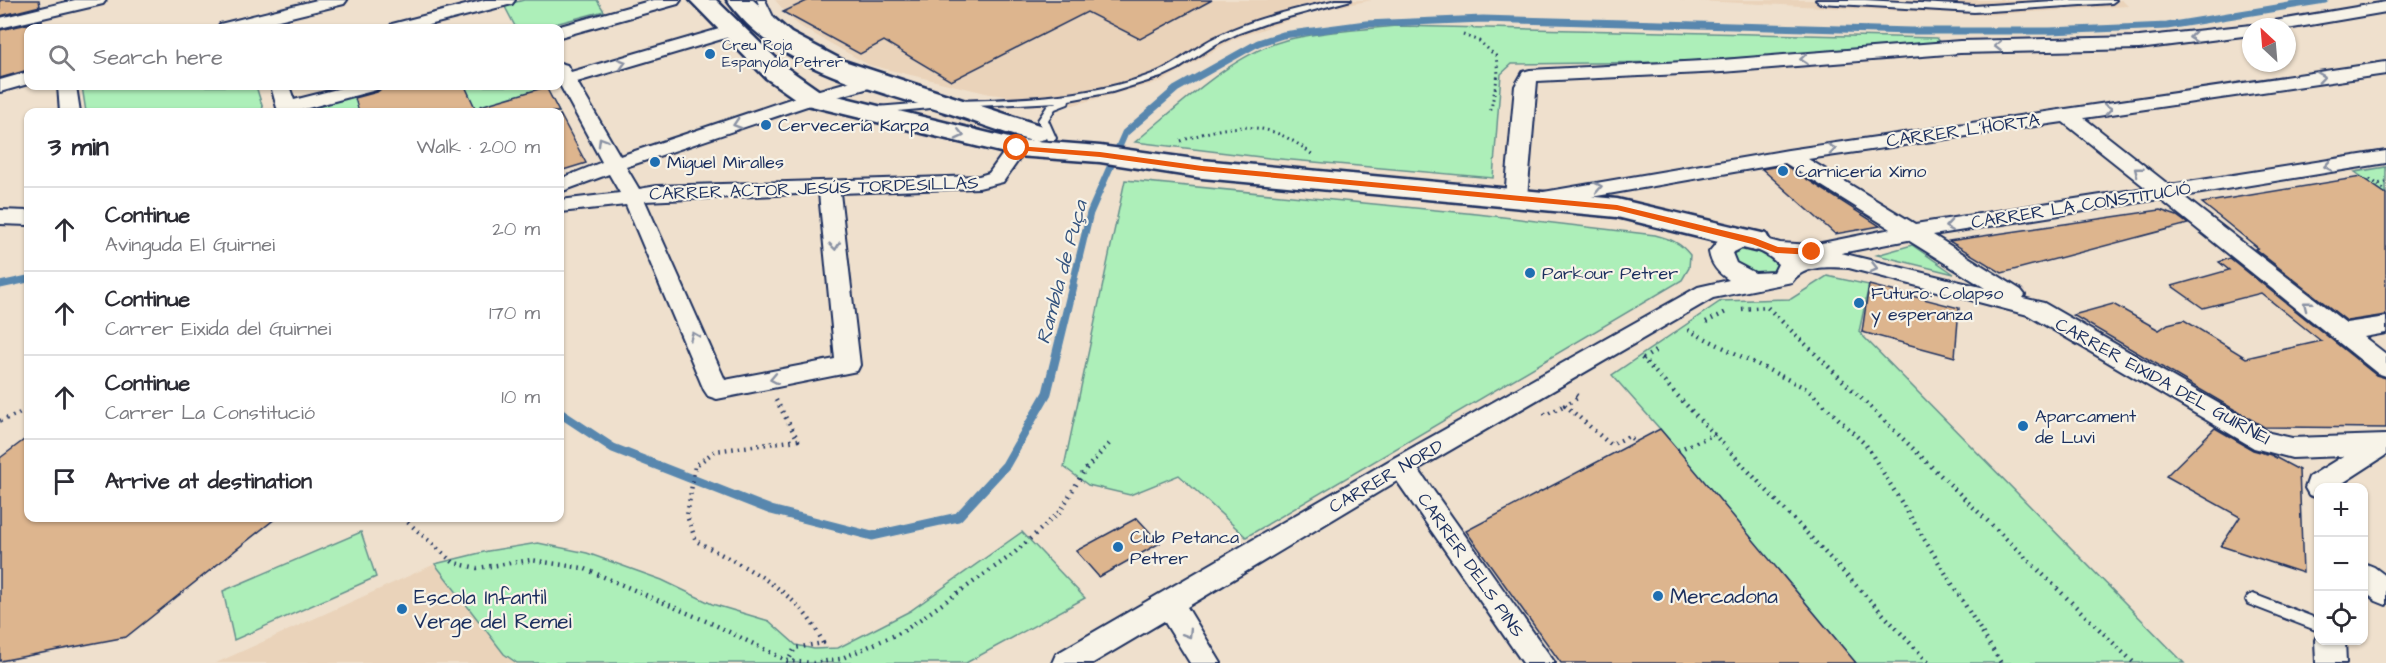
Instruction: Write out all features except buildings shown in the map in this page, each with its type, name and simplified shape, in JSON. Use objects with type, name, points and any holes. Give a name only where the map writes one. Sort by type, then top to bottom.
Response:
[{"type":"street","points":[[0,23],[59,4],[97,0]]},
{"type":"street","points":[[253,0],[261,24],[338,0]]},
{"type":"street","points":[[413,24],[506,0]]},
{"type":"street","points":[[564,31],[672,0]]},
{"type":"street","points":[[702,0],[775,72],[812,98],[862,111],[1017,148],[1100,154],[1138,161],[1617,208],[1766,246],[1789,264],[1788,271]]},
{"type":"street","points":[[739,0],[759,21],[805,51],[873,81],[1100,154]]},
{"type":"street","points":[[59,4],[61,24]]},
{"type":"street","points":[[2296,22],[2386,7]]},
{"type":"street","points":[[564,73],[733,30]]},
{"type":"street","points":[[1528,198],[1525,86],[1530,76],[1722,66],[1960,47],[2139,43],[2242,31]]},
{"type":"street","name":"CARRER L'HORTA","points":[[1528,198],[1788,156],[2386,68]]},
{"type":"street","points":[[564,77],[633,197],[717,390],[848,365],[829,188]]},
{"type":"street","points":[[0,86],[24,79]]},
{"type":"street","points":[[564,184],[615,164],[812,98],[873,81]]},
{"type":"street","points":[[67,90],[70,108]]},
{"type":"street","points":[[281,90],[287,108],[354,90]]},
{"type":"street","points":[[2067,115],[2386,367]]},
{"type":"street","name":"CARRER ACTOR JESÚS TORDESILLAS","points":[[564,206],[609,202],[657,192],[979,182],[996,178],[1017,148]]},
{"type":"street","name":"CARRER EIXIDA DEL GUIRNEI","points":[[1788,156],[2036,309],[2263,441],[2292,448],[2383,445]]},
{"type":"street","name":"CARRER LA CONSTITUCIÓ","points":[[1720,260],[1725,245],[1743,240],[1766,246],[1812,252],[1911,232],[2386,157]]},
{"type":"street","points":[[0,218],[24,219]]},
{"type":"street","points":[[0,227],[24,220]]},
{"type":"street","points":[[1672,221],[1720,260],[1733,274],[1754,282]]},
{"type":"street","name":"CARRER EIXIDA DEL GUIRNEI","points":[[1754,282],[1776,281],[1784,277],[1788,271],[1817,259],[1849,261],[2036,309]]},
{"type":"street","points":[[1706,292],[1720,260]]},
{"type":"street","name":"CARRER NORD","points":[[1067,663],[1170,605],[1401,466],[1706,292],[1754,282]]},
{"type":"street","points":[[2342,332],[2386,325]]},
{"type":"street","points":[[2324,483],[2383,445]]},
{"type":"street","name":"CARRER DELS PINS","points":[[1401,466],[1540,663]]},
{"type":"street","points":[[2368,577],[2386,592]]},
{"type":"street","points":[[1170,605],[1206,663]]},
{"type":"street","points":[[2330,645],[2331,663]]},
{"type":"lane","points":[[761,0],[775,32]]},
{"type":"lane","points":[[1051,138],[1043,120],[1051,107],[1161,74],[1219,38],[1252,25],[1347,0]]},
{"type":"lane","points":[[1820,0],[1974,9],[2028,8],[2112,0]]},
{"type":"lane","points":[[2007,0],[2028,8]]},
{"type":"lane","points":[[862,111],[948,104],[1079,98]]},
{"type":"lane","points":[[2253,600],[2314,624]]},
{"type":"path","points":[[1463,34],[1485,42],[1497,54],[1499,66],[1490,114]]},
{"type":"path","points":[[1180,141],[1212,129],[1244,126],[1283,132],[1298,140],[1314,156]]},
{"type":"path","points":[[2378,184],[2386,190]]},
{"type":"path","points":[[1740,309],[1767,307],[2134,663]]},
{"type":"path","points":[[1679,335],[1731,310]]},
{"type":"path","points":[[1688,330],[1807,389],[1866,445],[2001,663]]},
{"type":"path","points":[[1661,347],[1643,359],[1929,663]]},
{"type":"path","points":[[766,381],[798,440],[715,451],[695,466],[687,516],[696,541],[785,592],[820,631],[823,643],[795,648],[788,661]]},
{"type":"path","points":[[1546,415],[1579,397],[1573,392]]},
{"type":"path","points":[[1565,405],[1611,445],[1629,436],[1636,442]]},
{"type":"path","points":[[0,421],[24,412]]},
{"type":"path","points":[[1678,450],[1715,434]]},
{"type":"path","points":[[408,522],[454,562],[477,568],[531,560],[583,568],[713,624],[788,661],[813,663],[840,659],[894,636],[940,608],[1012,555],[1060,512],[1084,471],[1109,444]]},
{"type":"shaded area","points":[[775,0],[1372,0],[1316,11],[1234,39],[1163,81],[1073,105],[990,94],[869,65],[796,24]]},
{"type":"shaded area","points":[[1679,0],[2122,0],[2128,6],[1986,15]]},
{"type":"shaded area","name":"Escola Infantil Verge del Remei","points":[[435,564],[504,654],[517,663],[216,663]]},
{"type":"green space","points":[[524,0],[597,0],[604,11],[555,24],[514,24],[504,5]]},
{"type":"green space","points":[[1396,26],[1937,38],[1943,45],[1671,62],[1512,64],[1501,74],[1493,178],[1269,158],[1135,142],[1206,83],[1266,47],[1286,40],[1313,35]]},
{"type":"green space","points":[[83,90],[257,90],[263,108],[85,108]]},
{"type":"green space","points":[[370,90],[547,90],[557,108],[301,108]]},
{"type":"green space","points":[[2386,167],[2386,194],[2355,172]]},
{"type":"green space","points":[[1125,180],[1477,214],[1655,235],[1682,247],[1690,255],[1689,268],[1682,280],[1246,537],[1179,475],[1130,495],[1088,485],[1064,467]]},
{"type":"green space","points":[[1745,244],[1779,257],[1778,274],[1744,275],[1727,253]]},
{"type":"green space","points":[[1912,245],[1954,274],[1877,255]]},
{"type":"green space","points":[[1827,276],[1869,285],[1859,332],[2184,663],[1856,663],[1612,375],[1721,301],[1791,299]]},
{"type":"green space","points":[[361,532],[376,577],[234,640],[223,591]]},
{"type":"green space","points":[[1022,532],[1085,598],[966,663],[517,663],[504,654],[435,564],[488,551],[538,543],[587,553],[662,580],[712,604],[769,621],[796,645],[814,649],[838,648],[910,611]]},
{"type":"waterway","name":"Rambla de Puça","points":[[1072,287],[1090,213],[1125,133],[1176,89],[1258,43],[1283,35],[1366,24],[1483,19],[1911,31],[2050,31],[2167,26],[2325,0]]},
{"type":"waterway","name":"Rambla de Puça","points":[[0,285],[24,280]]},
{"type":"waterway","name":"Rambla de Puça","points":[[564,416],[613,448],[771,510],[872,536],[958,517],[1006,465],[1047,393],[1073,286]]},
{"type":"place","name":"Creu Roja Espanyola Petrer","points":[[710,54]]},
{"type":"place","name":"Cervecería Karpa","points":[[766,125]]},
{"type":"place","name":"Miguel Miralles","points":[[655,162]]},
{"type":"place","name":"Carnicería Ximo","points":[[1783,171]]},
{"type":"place","name":"Parkour Petrer","points":[[1530,273]]},
{"type":"place","name":"Futuro: Colapso y esperanza","points":[[1859,303]]},
{"type":"place","name":"Aparcament de Luvi","points":[[2023,426]]},
{"type":"place","name":"Club Petanca Petrer","points":[[1118,547]]},
{"type":"place","name":"Mercadona","points":[[1658,596]]},
{"type":"place","name":"Escola Infantil Verge del Remei","points":[[402,609]]},
{"type":"route","points":[[1017,148],[1100,154],[1202,169],[1516,196],[1617,208],[1755,241],[1776,250],[1812,252]]}]
